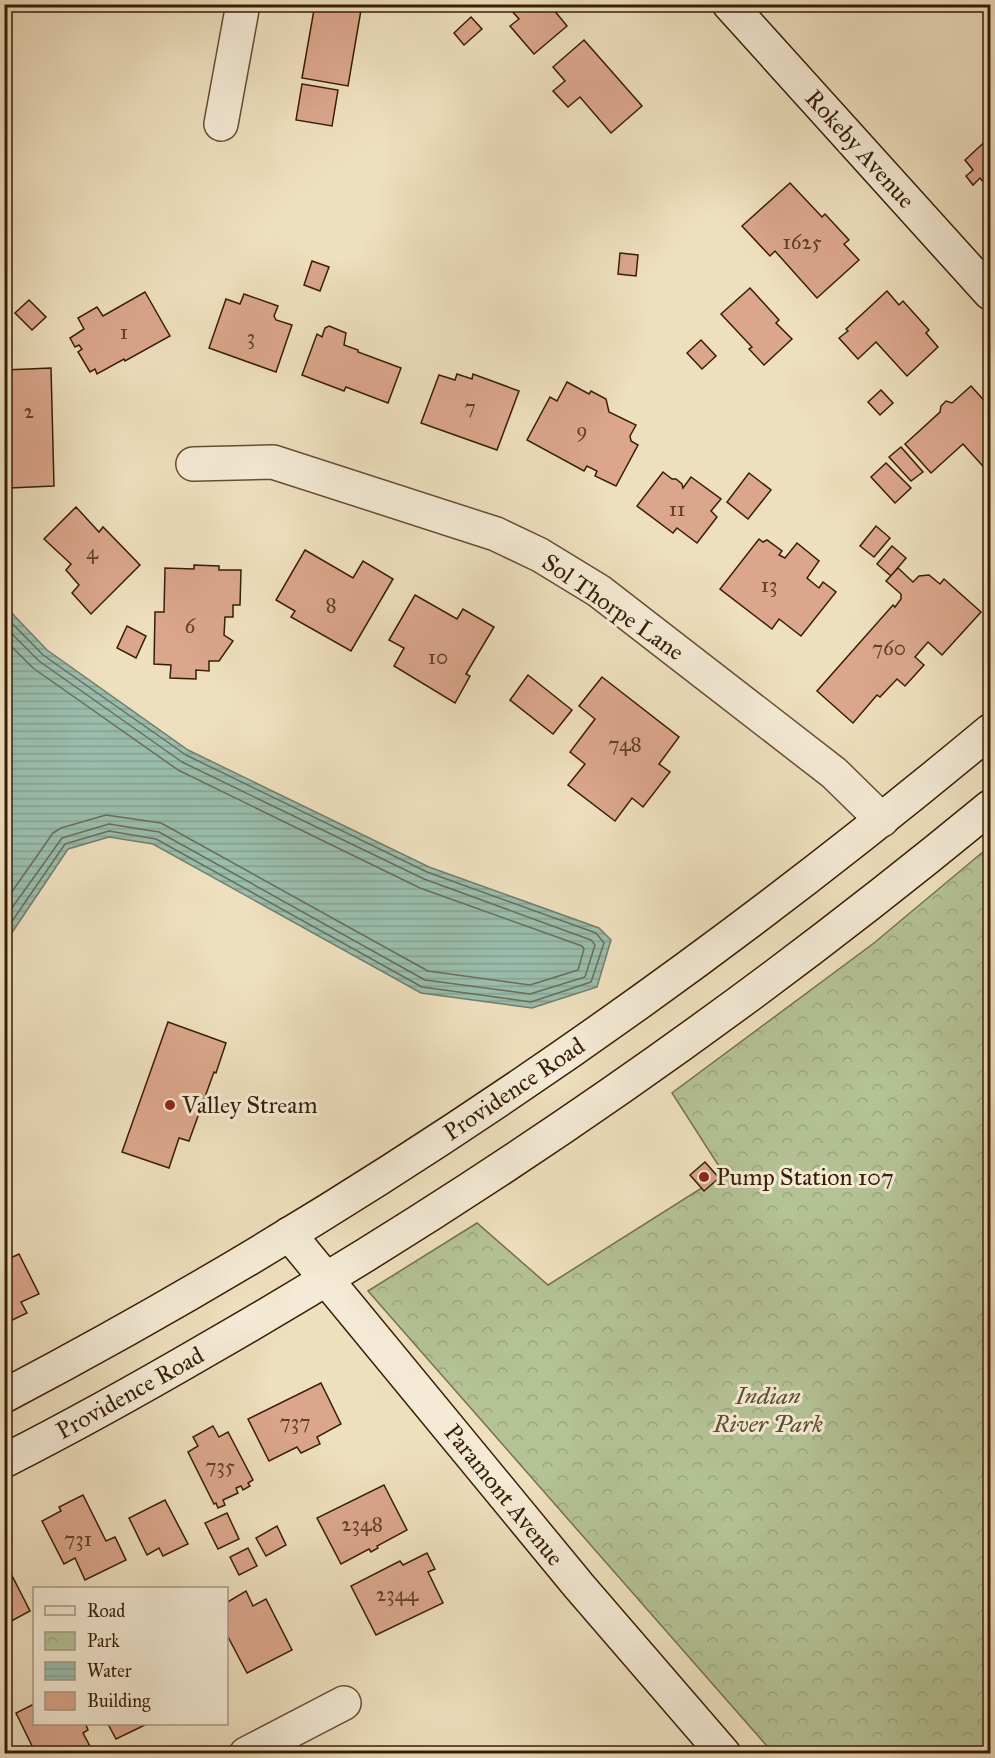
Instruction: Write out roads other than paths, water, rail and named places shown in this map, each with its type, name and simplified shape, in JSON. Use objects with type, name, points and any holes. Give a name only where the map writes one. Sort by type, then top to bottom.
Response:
[{"type":"main road","points":[[221,124],[243,4]]},
{"type":"main road","name":"Rokeby Avenue","points":[[729,4],[990,293]]},
{"type":"main road","name":"Sol Thorpe Lane","points":[[193,464],[273,462],[496,534],[540,555],[598,591],[834,773],[882,820]]},
{"type":"main road","name":"Providence Road","points":[[4,1396],[124,1331],[289,1234],[452,1131],[560,1059],[749,924],[882,820],[990,731]]},
{"type":"main road","name":"Providence Road","points":[[4,1461],[134,1391],[326,1280],[521,1155],[677,1048],[865,908],[990,807]]},
{"type":"main road","name":"Paramont Avenue","points":[[289,1234],[579,1586],[724,1754]]},
{"type":"main road","points":[[246,1754],[344,1703]]},
{"type":"water","points":[[5,606],[47,650],[188,750],[429,867],[599,928],[611,940],[597,987],[532,1008],[421,993],[153,844],[109,837],[68,849],[5,943]]},
{"type":"place","name":"Valley Stream","points":[[170,1105]]},
{"type":"place","name":"Pump Station 107","points":[[704,1177]]},
{"type":"park label","name":"Indian River Park","points":[[768,1410]]}]
